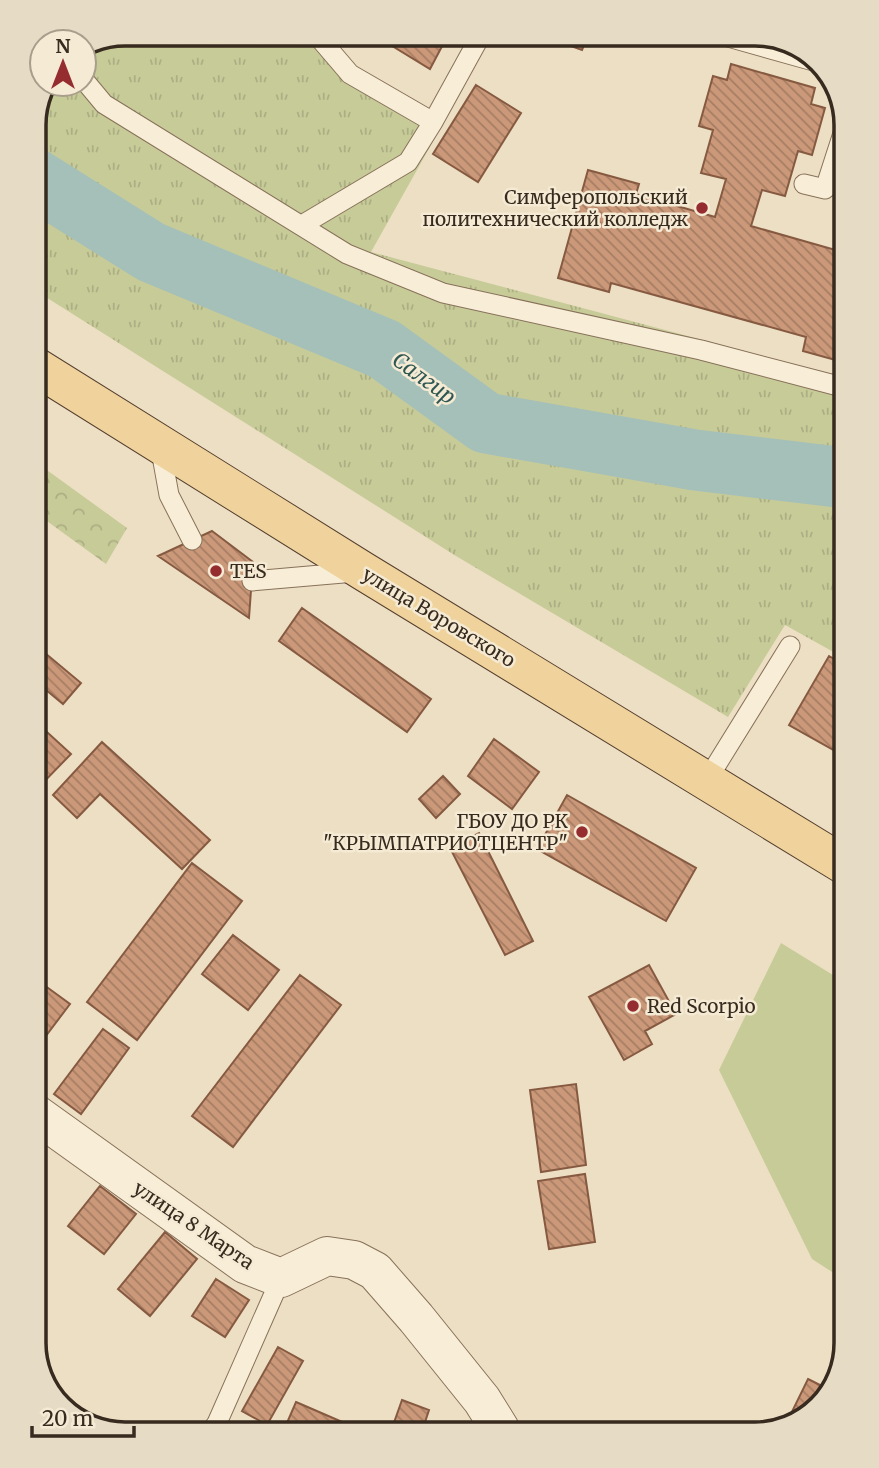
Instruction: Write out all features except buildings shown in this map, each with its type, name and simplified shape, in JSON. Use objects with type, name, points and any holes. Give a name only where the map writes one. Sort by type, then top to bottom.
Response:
[{"type":"main road","name":"улица Воровского","points":[[46,373],[363,571],[834,859]]},
{"type":"street","name":"улица 8 Марта","points":[[46,1121],[245,1264],[281,1278]]},
{"type":"street","points":[[281,1278],[327,1256],[354,1260],[375,1271],[482,1400],[496,1422]]},
{"type":"lane","points":[[327,46],[350,74],[433,122]]},
{"type":"lane","points":[[302,225],[408,162],[475,46]]},
{"type":"lane","points":[[760,46],[791,55]]},
{"type":"lane","points":[[98,97],[104,104],[347,254],[443,293],[701,350],[834,385]]},
{"type":"lane","points":[[804,184],[825,189],[834,161]]},
{"type":"lane","points":[[160,444],[169,495],[192,540]]},
{"type":"lane","points":[[252,580],[363,571]]},
{"type":"lane","points":[[707,780],[790,646]]},
{"type":"lane","points":[[217,1422],[281,1278]]},
{"type":"green space","points":[[315,46],[343,81],[436,136],[371,252],[834,375],[834,652],[785,625],[728,717],[456,556],[46,297],[47,109],[50,98],[98,98],[98,50],[109,47]]},
{"type":"green space","points":[[46,469],[127,528],[106,564],[46,520]]},
{"type":"green space","points":[[781,943],[834,976],[834,1273],[812,1259],[719,1070]]},
{"type":"waterway","name":"Салгир","points":[[46,186],[151,252],[384,349],[486,423],[695,460],[834,477]]},
{"type":"place","name":"Симферопольский политехнический колледж","points":[[702,208]]},
{"type":"place","name":"TES","points":[[216,571]]},
{"type":"place","name":"ГБОУ ДО РК \"КРЫМПАТРИОТЦЕНТР\"","points":[[582,832]]},
{"type":"place","name":"Red Scorpio","points":[[633,1006]]}]
